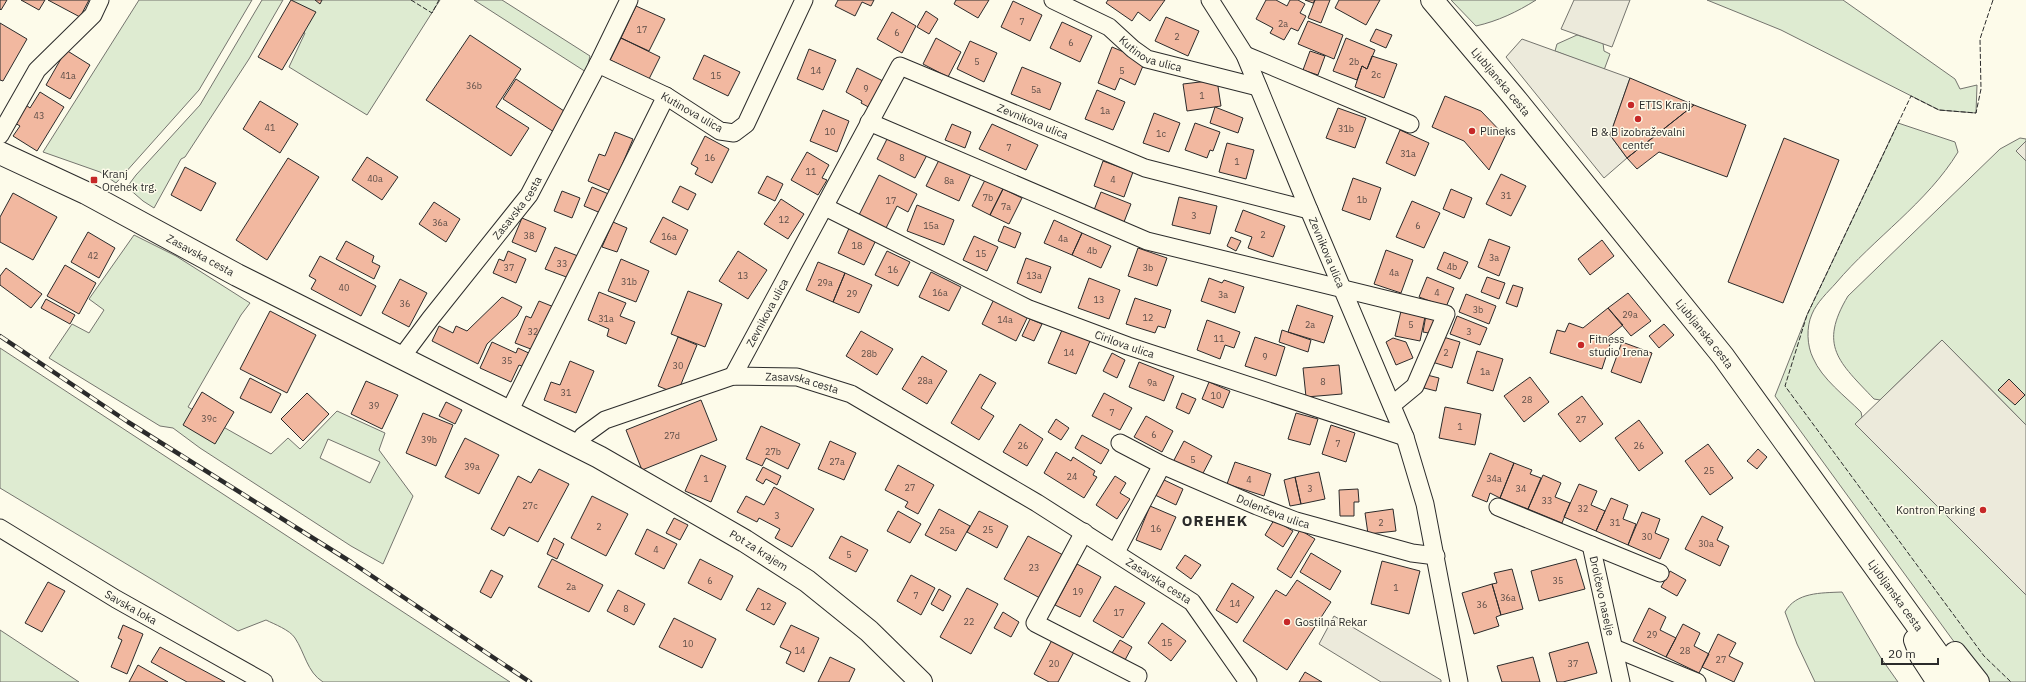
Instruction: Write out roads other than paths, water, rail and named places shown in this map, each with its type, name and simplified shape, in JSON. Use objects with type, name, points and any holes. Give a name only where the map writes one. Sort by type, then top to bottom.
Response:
[{"type":"street","points":[[0,135],[37,70],[93,15],[100,0]]},
{"type":"street","points":[[598,64],[629,0]]},
{"type":"street","name":"Kutinova ulica","points":[[598,64],[666,96],[720,131],[734,133],[746,124],[804,0]]},
{"type":"street","name":"Kutinova ulica","points":[[1053,0],[1109,27],[1133,49],[1147,59],[1258,87]]},
{"type":"street","points":[[1210,0],[1245,55],[1308,210]]},
{"type":"street","name":"Ljubljanska cesta","points":[[1432,0],[1518,101],[1723,356],[1958,682]]},
{"type":"street","points":[[1245,55],[1410,124]]},
{"type":"street","name":"Zasavska cesta","points":[[401,358],[430,319],[529,195],[598,64]]},
{"type":"street","name":"Zevnikova ulica","points":[[734,376],[900,66],[1144,168],[1308,210],[1343,289]]},
{"type":"street","points":[[509,412],[666,96]]},
{"type":"street","name":"Zevnikova ulica","points":[[869,122],[1147,241],[1343,289]]},
{"type":"street","name":"Zasavska cesta","points":[[0,153],[86,193],[237,275],[577,446],[583,436],[605,420],[734,376],[797,377],[851,394],[1084,532],[1192,602],[1248,682]]},
{"type":"street","name":"Cirilova ulica","points":[[825,207],[1029,309],[1128,346],[1405,437]]},
{"type":"street","points":[[1343,289],[1399,301],[1446,314],[1416,386],[1392,405]]},
{"type":"street","points":[[1343,289],[1405,437],[1425,504],[1459,682]]},
{"type":"street","name":"Dolenčeva ulica","points":[[1120,443],[1162,465],[1296,521],[1412,553],[1436,556]]},
{"type":"street","name":"Pot za krajem","points":[[577,446],[745,541],[808,581],[869,631],[921,682]]},
{"type":"street","points":[[1116,552],[1162,465]]},
{"type":"street","name":"Drolčevo naselje","points":[[1498,507],[1660,573]]},
{"type":"street","name":"Savska loka","points":[[0,528],[116,599],[264,682]]},
{"type":"street","points":[[1084,532],[1035,623],[1138,676]]},
{"type":"street","name":"Drolčevo naselje","points":[[1591,545],[1621,682]]},
{"type":"street","points":[[1908,613],[1913,636],[1921,656],[1938,682]]},
{"type":"street","points":[[1908,613],[1927,622],[1940,632],[1978,682]]},
{"type":"street","name":"Drolčevo naselje","points":[[1614,648],[1697,682]]},
{"type":"railway","points":[[0,336],[128,422],[351,562],[530,682]]},
{"type":"place","name":"ETIS Kranj","points":[[1631,105]]},
{"type":"place","name":"B & B izobraževalni center","points":[[1638,119]]},
{"type":"place","name":"Plineks","points":[[1472,131]]},
{"type":"place","name":"Kranj Orehek trg.","points":[[94,180]]},
{"type":"place","name":"Fitness studio Irena","points":[[1581,345]]},
{"type":"place","name":"Kontron Parking","points":[[1983,510]]},
{"type":"place","name":"Gostilna Rekar","points":[[1287,622]]},
{"type":"district","name":"OREHEK","points":[[1215,520]]}]
